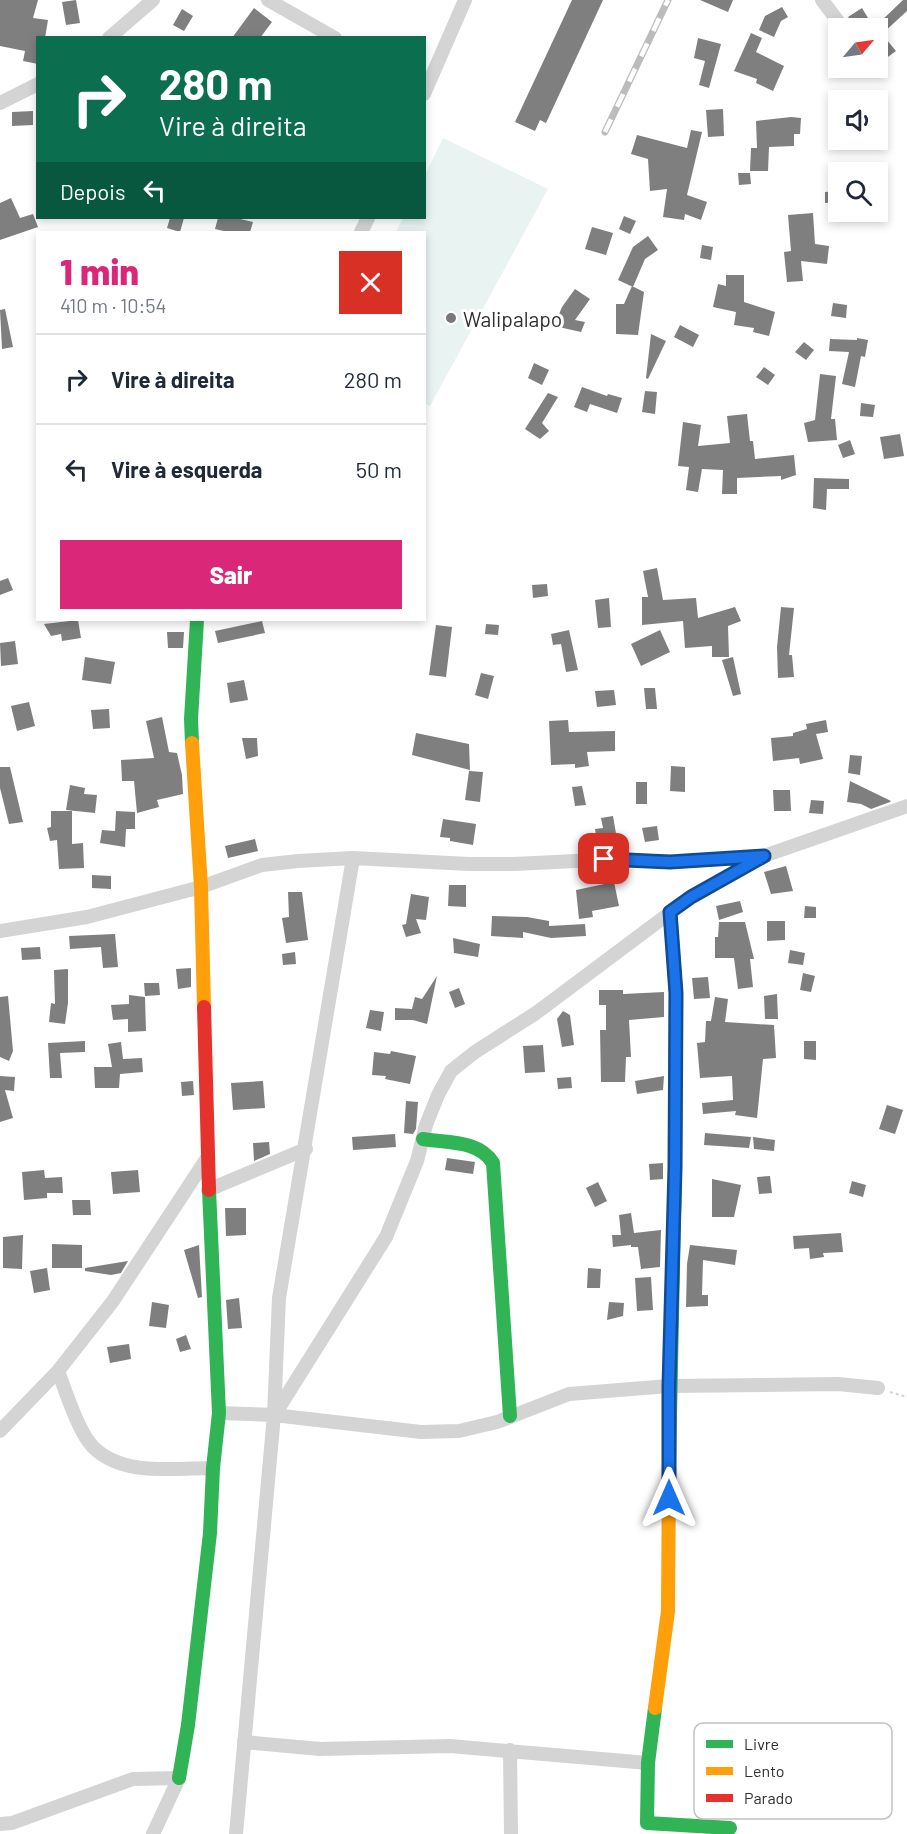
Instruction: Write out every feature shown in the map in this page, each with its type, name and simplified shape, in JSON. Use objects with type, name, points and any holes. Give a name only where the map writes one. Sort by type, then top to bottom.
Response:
[{"type":"street","points":[[111,36],[153,0]]},
{"type":"street","points":[[268,0],[331,36]]},
{"type":"street","points":[[428,78],[465,0]]},
{"type":"street","points":[[822,0],[836,18]]},
{"type":"street","points":[[0,103],[36,85]]},
{"type":"street","points":[[153,1834],[179,1778],[188,1725],[210,1533],[213,1468],[219,1413],[208,1190],[201,887],[191,719],[197,621]]},
{"type":"street","points":[[274,1415],[386,1237],[417,1161],[438,1095],[451,1071],[475,1052],[536,1012],[691,897],[764,856],[907,806]]},
{"type":"street","points":[[0,930],[87,917],[201,887],[262,865],[353,858],[480,864],[616,859],[670,862],[764,856]]},
{"type":"street","points":[[236,1834],[274,1415],[279,1298],[306,1149],[353,858]]},
{"type":"street","points":[[670,912],[676,993],[675,1168],[669,1386],[668,1611],[648,1763],[647,1823],[730,1828]]},
{"type":"street","points":[[423,1139],[477,1147],[487,1153],[492,1163],[510,1416]]},
{"type":"street","points":[[208,1190],[306,1149]]},
{"type":"street","points":[[0,1431],[58,1371],[113,1301],[207,1158]]},
{"type":"street","points":[[58,1371],[77,1418],[92,1445],[107,1458],[134,1468],[213,1468]]},
{"type":"street","points":[[219,1413],[274,1415],[421,1432],[459,1431],[497,1422],[569,1394],[669,1386],[838,1384],[878,1388]]},
{"type":"street","points":[[244,1742],[320,1749],[450,1746],[648,1763]]},
{"type":"street","points":[[510,1750],[511,1834]]},
{"type":"street","points":[[0,1824],[12,1823],[133,1779],[179,1778]]},
{"type":"path","points":[[878,1388],[907,1397]]},
{"type":"shaded area","name":"Walipalapo","points":[[443,138],[548,189],[430,406],[426,404],[426,231],[396,231],[402,219],[426,219],[426,173]]},
{"type":"building","points":[[0,0],[38,0],[33,18],[48,20],[45,36],[36,36],[36,64],[23,61],[25,51],[0,46]]},
{"type":"building","points":[[76,0],[80,23],[66,25],[62,2]]},
{"type":"building","points":[[572,0],[603,0],[546,123],[540,120],[535,131],[515,122]]},
{"type":"building","points":[[700,0],[733,0],[728,12]]},
{"type":"building","points":[[903,0],[907,0],[907,11],[888,28],[888,18],[884,18]]},
{"type":"building","points":[[782,7],[788,17],[781,21],[774,37],[759,30],[765,16]]},
{"type":"building","points":[[254,8],[272,22],[262,36],[233,36]]},
{"type":"building","points":[[862,8],[868,18],[849,18]]},
{"type":"building","points":[[182,9],[193,16],[184,31],[173,25]]},
{"type":"building","points":[[751,33],[762,38],[756,52],[784,66],[773,91],[756,83],[757,79],[734,71]]},
{"type":"building","points":[[698,38],[721,44],[709,88],[699,85],[705,61],[694,58]]},
{"type":"building","points":[[888,41],[896,51],[888,57]]},
{"type":"building","points":[[723,109],[724,136],[708,137],[706,110]]},
{"type":"building","points":[[33,111],[33,125],[12,126],[12,112]]},
{"type":"building","points":[[801,118],[800,134],[794,134],[794,146],[769,147],[768,171],[750,171],[751,148],[757,148],[756,121]]},
{"type":"building","points":[[691,130],[702,132],[687,195],[707,202],[701,220],[685,214],[684,220],[663,217],[667,189],[650,191],[648,159],[631,154],[637,135],[687,148]]},
{"type":"building","points":[[738,173],[750,173],[751,184],[739,185]]},
{"type":"building","points":[[825,192],[828,192],[828,203],[825,203]]},
{"type":"building","points":[[11,198],[20,218],[33,214],[38,227],[0,240],[0,203]]},
{"type":"building","points":[[813,213],[815,244],[829,246],[827,264],[801,261],[803,281],[787,282],[784,252],[791,251],[788,215]]},
{"type":"building","points":[[624,216],[636,221],[630,234],[619,229]]},
{"type":"building","points":[[170,219],[184,219],[180,231],[167,228]]},
{"type":"building","points":[[218,219],[240,219],[253,222],[250,231],[215,229]]},
{"type":"building","points":[[592,227],[613,233],[606,255],[585,249]]},
{"type":"building","points":[[648,236],[658,250],[645,259],[633,287],[618,280],[633,247]]},
{"type":"building","points":[[702,245],[713,247],[711,260],[700,258]]},
{"type":"building","points":[[726,275],[744,275],[744,302],[775,312],[769,336],[753,332],[754,328],[734,325],[736,312],[713,307],[718,284],[726,286]]},
{"type":"building","points":[[632,286],[644,292],[638,335],[616,334],[616,304],[624,304]]},
{"type":"building","points":[[575,289],[590,299],[575,320],[585,322],[581,332],[554,326],[562,307]]},
{"type":"building","points":[[833,303],[847,305],[846,318],[831,316]]},
{"type":"building","points":[[5,309],[13,347],[2,349],[0,310]]},
{"type":"building","points":[[680,325],[699,335],[693,347],[674,337]]},
{"type":"building","points":[[651,334],[666,341],[648,379],[646,378]]},
{"type":"building","points":[[857,338],[868,340],[865,357],[861,356],[855,387],[842,384],[849,352],[829,351],[830,339],[857,340]]},
{"type":"building","points":[[804,342],[814,350],[806,360],[795,352]]},
{"type":"building","points":[[534,363],[549,370],[542,385],[528,378]]},
{"type":"building","points":[[764,367],[775,375],[768,385],[756,377]]},
{"type":"building","points":[[820,374],[836,376],[831,419],[835,419],[837,440],[808,442],[804,423],[815,420]]},
{"type":"building","points":[[582,387],[607,396],[608,394],[622,398],[617,413],[590,404],[587,412],[574,407]]},
{"type":"building","points":[[645,391],[657,392],[655,414],[642,412]]},
{"type":"building","points":[[548,393],[558,397],[542,423],[549,431],[540,439],[525,429]]},
{"type":"building","points":[[861,403],[875,405],[873,417],[860,416]]},
{"type":"building","points":[[747,414],[755,459],[794,455],[796,475],[781,480],[781,476],[737,478],[737,494],[722,494],[723,470],[702,469],[698,492],[686,490],[689,467],[678,466],[683,422],[701,425],[698,446],[730,443],[727,416]]},
{"type":"building","points":[[900,434],[904,456],[884,459],[880,437]]},
{"type":"building","points":[[850,440],[855,454],[843,458],[838,445]]},
{"type":"building","points":[[814,478],[849,479],[849,489],[827,489],[826,510],[813,508]]},
{"type":"building","points":[[657,568],[663,600],[696,598],[698,618],[735,607],[741,621],[728,626],[729,657],[712,657],[712,646],[685,648],[683,621],[642,625],[642,597],[648,597],[643,571]]},
{"type":"building","points":[[8,578],[13,590],[0,595],[0,581]]},
{"type":"building","points":[[547,584],[548,596],[533,598],[532,585]]},
{"type":"building","points":[[609,598],[611,627],[598,628],[595,600]]},
{"type":"building","points":[[781,607],[794,608],[789,655],[792,655],[794,677],[778,678],[777,647]]},
{"type":"building","points":[[78,621],[81,638],[62,641],[61,634],[51,636],[44,624]]},
{"type":"building","points":[[262,621],[265,633],[218,643],[215,631]]},
{"type":"building","points":[[486,624],[499,625],[498,635],[485,634]]},
{"type":"building","points":[[436,625],[452,627],[446,677],[429,675]]},
{"type":"building","points":[[569,630],[578,670],[566,672],[561,644],[553,645],[551,634]]},
{"type":"building","points":[[660,630],[670,652],[641,666],[631,644]]},
{"type":"building","points":[[167,632],[184,632],[183,648],[168,648]]},
{"type":"building","points":[[15,641],[18,664],[1,666],[0,643]]},
{"type":"building","points":[[85,657],[115,662],[111,684],[82,680]]},
{"type":"building","points":[[733,657],[741,694],[733,696],[722,660]]},
{"type":"building","points":[[481,673],[494,676],[488,699],[475,695]]},
{"type":"building","points":[[244,680],[248,700],[230,703],[227,683]]},
{"type":"building","points":[[644,688],[655,688],[657,709],[646,709]]},
{"type":"building","points":[[614,690],[616,705],[597,707],[595,691]]},
{"type":"building","points":[[29,702],[35,726],[17,731],[11,706]]},
{"type":"building","points":[[109,709],[110,728],[93,729],[91,710]]},
{"type":"building","points":[[162,717],[169,752],[177,753],[183,794],[157,800],[159,807],[137,813],[134,781],[122,781],[121,760],[154,758],[146,721]]},
{"type":"building","points":[[568,720],[569,732],[615,731],[615,751],[587,752],[589,766],[575,768],[575,764],[551,765],[549,721]]},
{"type":"building","points":[[826,720],[828,732],[816,734],[823,759],[800,764],[799,758],[773,761],[771,738],[793,736],[793,733],[807,729],[806,724]]},
{"type":"building","points":[[416,733],[469,744],[470,770],[412,755]]},
{"type":"building","points":[[242,738],[257,738],[258,756],[246,759]]},
{"type":"building","points":[[850,755],[862,756],[860,775],[848,773]]},
{"type":"building","points":[[671,766],[685,767],[685,792],[670,791]]},
{"type":"building","points":[[0,767],[10,767],[23,822],[9,824],[0,788]]},
{"type":"building","points":[[469,771],[483,772],[480,802],[465,800]]},
{"type":"building","points":[[850,781],[891,801],[871,809],[861,804],[847,802]]},
{"type":"building","points":[[636,782],[647,782],[647,804],[636,804]]},
{"type":"building","points":[[70,785],[85,788],[84,794],[97,795],[95,813],[66,810]]},
{"type":"building","points":[[582,786],[586,805],[575,806],[572,787]]},
{"type":"building","points":[[773,790],[790,790],[791,811],[774,811]]},
{"type":"building","points":[[811,800],[824,801],[823,814],[809,813]]},
{"type":"building","points":[[51,811],[72,811],[72,844],[83,843],[84,868],[59,869],[57,840],[50,841],[47,828],[51,827]]},
{"type":"building","points":[[116,811],[135,812],[135,829],[126,829],[125,847],[100,843],[102,830],[115,831]]},
{"type":"building","points":[[613,816],[618,845],[598,848],[595,829],[603,828],[601,818]]},
{"type":"building","points":[[443,819],[476,824],[473,845],[440,837]]},
{"type":"building","points":[[657,826],[659,840],[645,842],[642,828]]},
{"type":"building","points":[[255,839],[258,851],[228,858],[225,846]]},
{"type":"building","points":[[786,866],[793,891],[771,894],[764,872]]},
{"type":"building","points":[[92,875],[111,876],[111,889],[92,888]]},
{"type":"building","points":[[614,882],[619,906],[592,911],[593,917],[579,919],[576,890]]},
{"type":"building","points":[[449,885],[466,885],[466,907],[448,906]]},
{"type":"building","points":[[288,892],[302,892],[308,940],[286,943],[282,918],[289,917]]},
{"type":"building","points":[[411,894],[429,897],[426,920],[416,919],[421,933],[406,937],[402,925],[406,924]]},
{"type":"building","points":[[740,901],[743,912],[719,920],[716,906]]},
{"type":"building","points":[[805,906],[816,907],[816,918],[804,918]]},
{"type":"building","points":[[492,916],[527,917],[549,921],[549,926],[585,924],[586,936],[551,938],[523,932],[523,938],[491,936]]},
{"type":"building","points":[[767,921],[785,921],[785,940],[767,941]]},
{"type":"building","points":[[719,922],[745,922],[754,959],[750,959],[753,987],[738,989],[734,958],[715,958],[715,937],[718,937]]},
{"type":"building","points":[[115,934],[118,967],[103,968],[101,947],[70,949],[69,936]]},
{"type":"building","points":[[453,938],[480,944],[478,957],[454,953]]},
{"type":"building","points":[[40,947],[41,959],[22,960],[21,948]]},
{"type":"building","points":[[790,950],[805,953],[803,965],[788,963]]},
{"type":"building","points":[[295,952],[296,964],[283,965],[282,954]]},
{"type":"building","points":[[191,968],[191,987],[178,989],[176,969]]},
{"type":"building","points":[[68,969],[68,1003],[65,1024],[49,1022],[51,1003],[55,1004],[54,970]]},
{"type":"building","points":[[803,973],[815,976],[811,992],[800,990]]},
{"type":"building","points":[[437,976],[427,1024],[413,1020],[395,1020],[395,1008],[412,1009],[415,997],[422,999]]},
{"type":"building","points":[[708,977],[710,998],[694,999],[692,978]]},
{"type":"building","points":[[144,983],[159,983],[160,995],[145,996]]},
{"type":"building","points":[[459,988],[465,1004],[455,1008],[449,992]]},
{"type":"building","points":[[599,990],[623,990],[623,994],[664,992],[664,1017],[629,1020],[631,1057],[626,1057],[625,1082],[601,1082],[600,1030],[606,1030],[606,1005],[599,1005]]},
{"type":"building","points":[[777,994],[778,1019],[765,1019],[764,996]]},
{"type":"building","points":[[129,995],[145,997],[146,1031],[128,1032],[128,1019],[113,1020],[111,1005],[129,1004]]},
{"type":"building","points":[[8,996],[13,1051],[9,1061],[0,1057],[0,997]]},
{"type":"building","points":[[715,997],[728,999],[725,1022],[774,1025],[776,1058],[763,1059],[757,1118],[735,1115],[736,1111],[703,1114],[702,1103],[733,1100],[732,1076],[700,1078],[697,1043],[705,1042],[706,1021],[711,1021]]},
{"type":"building","points":[[370,1010],[384,1012],[381,1031],[366,1028]]},
{"type":"building","points":[[563,1011],[570,1015],[574,1045],[562,1047],[557,1019]]},
{"type":"building","points":[[85,1041],[85,1052],[60,1053],[62,1078],[50,1078],[48,1043]]},
{"type":"building","points":[[804,1041],[816,1041],[816,1060],[804,1059]]},
{"type":"building","points":[[121,1042],[123,1059],[142,1058],[143,1072],[120,1074],[119,1088],[95,1088],[94,1067],[112,1067],[108,1044]]},
{"type":"building","points":[[543,1045],[545,1072],[525,1073],[523,1046]]},
{"type":"building","points":[[391,1051],[416,1056],[410,1084],[385,1079],[386,1076],[372,1075],[374,1052],[390,1054]]},
{"type":"building","points":[[0,1076],[15,1077],[14,1091],[5,1090],[13,1118],[0,1122]]},
{"type":"building","points":[[664,1076],[663,1090],[637,1094],[635,1081]]},
{"type":"building","points":[[571,1077],[572,1088],[558,1089],[557,1078]]},
{"type":"building","points":[[193,1081],[194,1095],[182,1096],[181,1082]]},
{"type":"building","points":[[263,1081],[265,1108],[233,1110],[231,1083]]},
{"type":"building","points":[[406,1101],[418,1102],[416,1129],[413,1134],[404,1133]]},
{"type":"building","points":[[887,1105],[903,1110],[895,1134],[879,1129]]},
{"type":"building","points":[[705,1133],[751,1137],[749,1148],[704,1145]]},
{"type":"building","points":[[395,1134],[396,1147],[353,1150],[352,1137]]},
{"type":"building","points":[[753,1137],[775,1140],[774,1151],[754,1149]]},
{"type":"building","points":[[269,1142],[270,1154],[254,1161],[253,1143]]},
{"type":"building","points":[[447,1158],[475,1162],[473,1174],[445,1170]]},
{"type":"building","points":[[663,1163],[663,1179],[650,1180],[649,1164]]},
{"type":"building","points":[[44,1170],[45,1178],[62,1177],[63,1193],[47,1193],[47,1198],[24,1200],[22,1172]]},
{"type":"building","points":[[138,1170],[140,1192],[113,1194],[111,1172]]},
{"type":"building","points":[[770,1176],[772,1193],[759,1194],[757,1177]]},
{"type":"building","points":[[712,1179],[741,1185],[734,1217],[712,1217]]},
{"type":"building","points":[[852,1181],[866,1185],[863,1197],[849,1193]]},
{"type":"building","points":[[598,1182],[607,1201],[595,1207],[586,1188]]},
{"type":"building","points":[[72,1200],[90,1200],[91,1215],[73,1215]]},
{"type":"building","points":[[225,1208],[246,1208],[246,1235],[226,1236]]},
{"type":"building","points":[[631,1213],[634,1233],[661,1230],[660,1267],[641,1269],[638,1247],[631,1247],[631,1245],[613,1247],[612,1235],[621,1235],[619,1215]]},
{"type":"building","points":[[841,1233],[843,1252],[823,1253],[824,1257],[810,1259],[809,1248],[794,1249],[793,1236]]},
{"type":"building","points":[[23,1235],[22,1269],[3,1268],[3,1237]]},
{"type":"building","points":[[52,1244],[82,1245],[82,1268],[52,1268]]},
{"type":"building","points":[[199,1245],[202,1297],[198,1298],[184,1250]]},
{"type":"building","points":[[690,1245],[737,1250],[735,1265],[703,1260],[702,1295],[708,1295],[708,1306],[686,1307]]},
{"type":"building","points":[[128,1261],[121,1273],[111,1275],[85,1271],[85,1268]]},
{"type":"building","points":[[47,1268],[50,1290],[34,1293],[30,1271]]},
{"type":"building","points":[[588,1268],[601,1269],[600,1288],[587,1288]]},
{"type":"building","points":[[651,1277],[653,1310],[637,1311],[635,1278]]},
{"type":"building","points":[[239,1298],[242,1328],[228,1329],[226,1300]]},
{"type":"building","points":[[152,1302],[169,1305],[166,1328],[149,1326]]},
{"type":"building","points":[[609,1302],[624,1303],[623,1316],[607,1320]]},
{"type":"building","points":[[186,1335],[191,1349],[180,1352],[176,1339]]},
{"type":"building","points":[[129,1344],[131,1359],[110,1363],[107,1347]]},
{"type":"railway","points":[[605,132],[668,0]]},
{"type":"traffic: fast","points":[[192,743],[191,719],[197,621]]},
{"type":"traffic: fast","points":[[669,1467],[676,993],[670,912]]},
{"type":"traffic: fast","points":[[423,1139],[471,1146],[480,1150],[493,1163],[510,1416]]},
{"type":"traffic: fast","points":[[179,1778],[188,1725],[210,1533],[213,1468],[219,1413],[209,1190]]},
{"type":"traffic: fast","points":[[655,1708],[648,1763],[647,1823],[730,1828]]},
{"type":"traffic: slow","points":[[192,743],[201,887],[204,1007]]},
{"type":"traffic: slow","points":[[655,1708],[668,1611],[669,1467]]},
{"type":"traffic: jam","points":[[204,1007],[209,1190]]},
{"type":"place","name":"Walipalapo","points":[[451,318]]},
{"type":"route","points":[[604,859],[670,862],[764,856],[691,897],[670,912],[676,993],[669,1498]]}]
